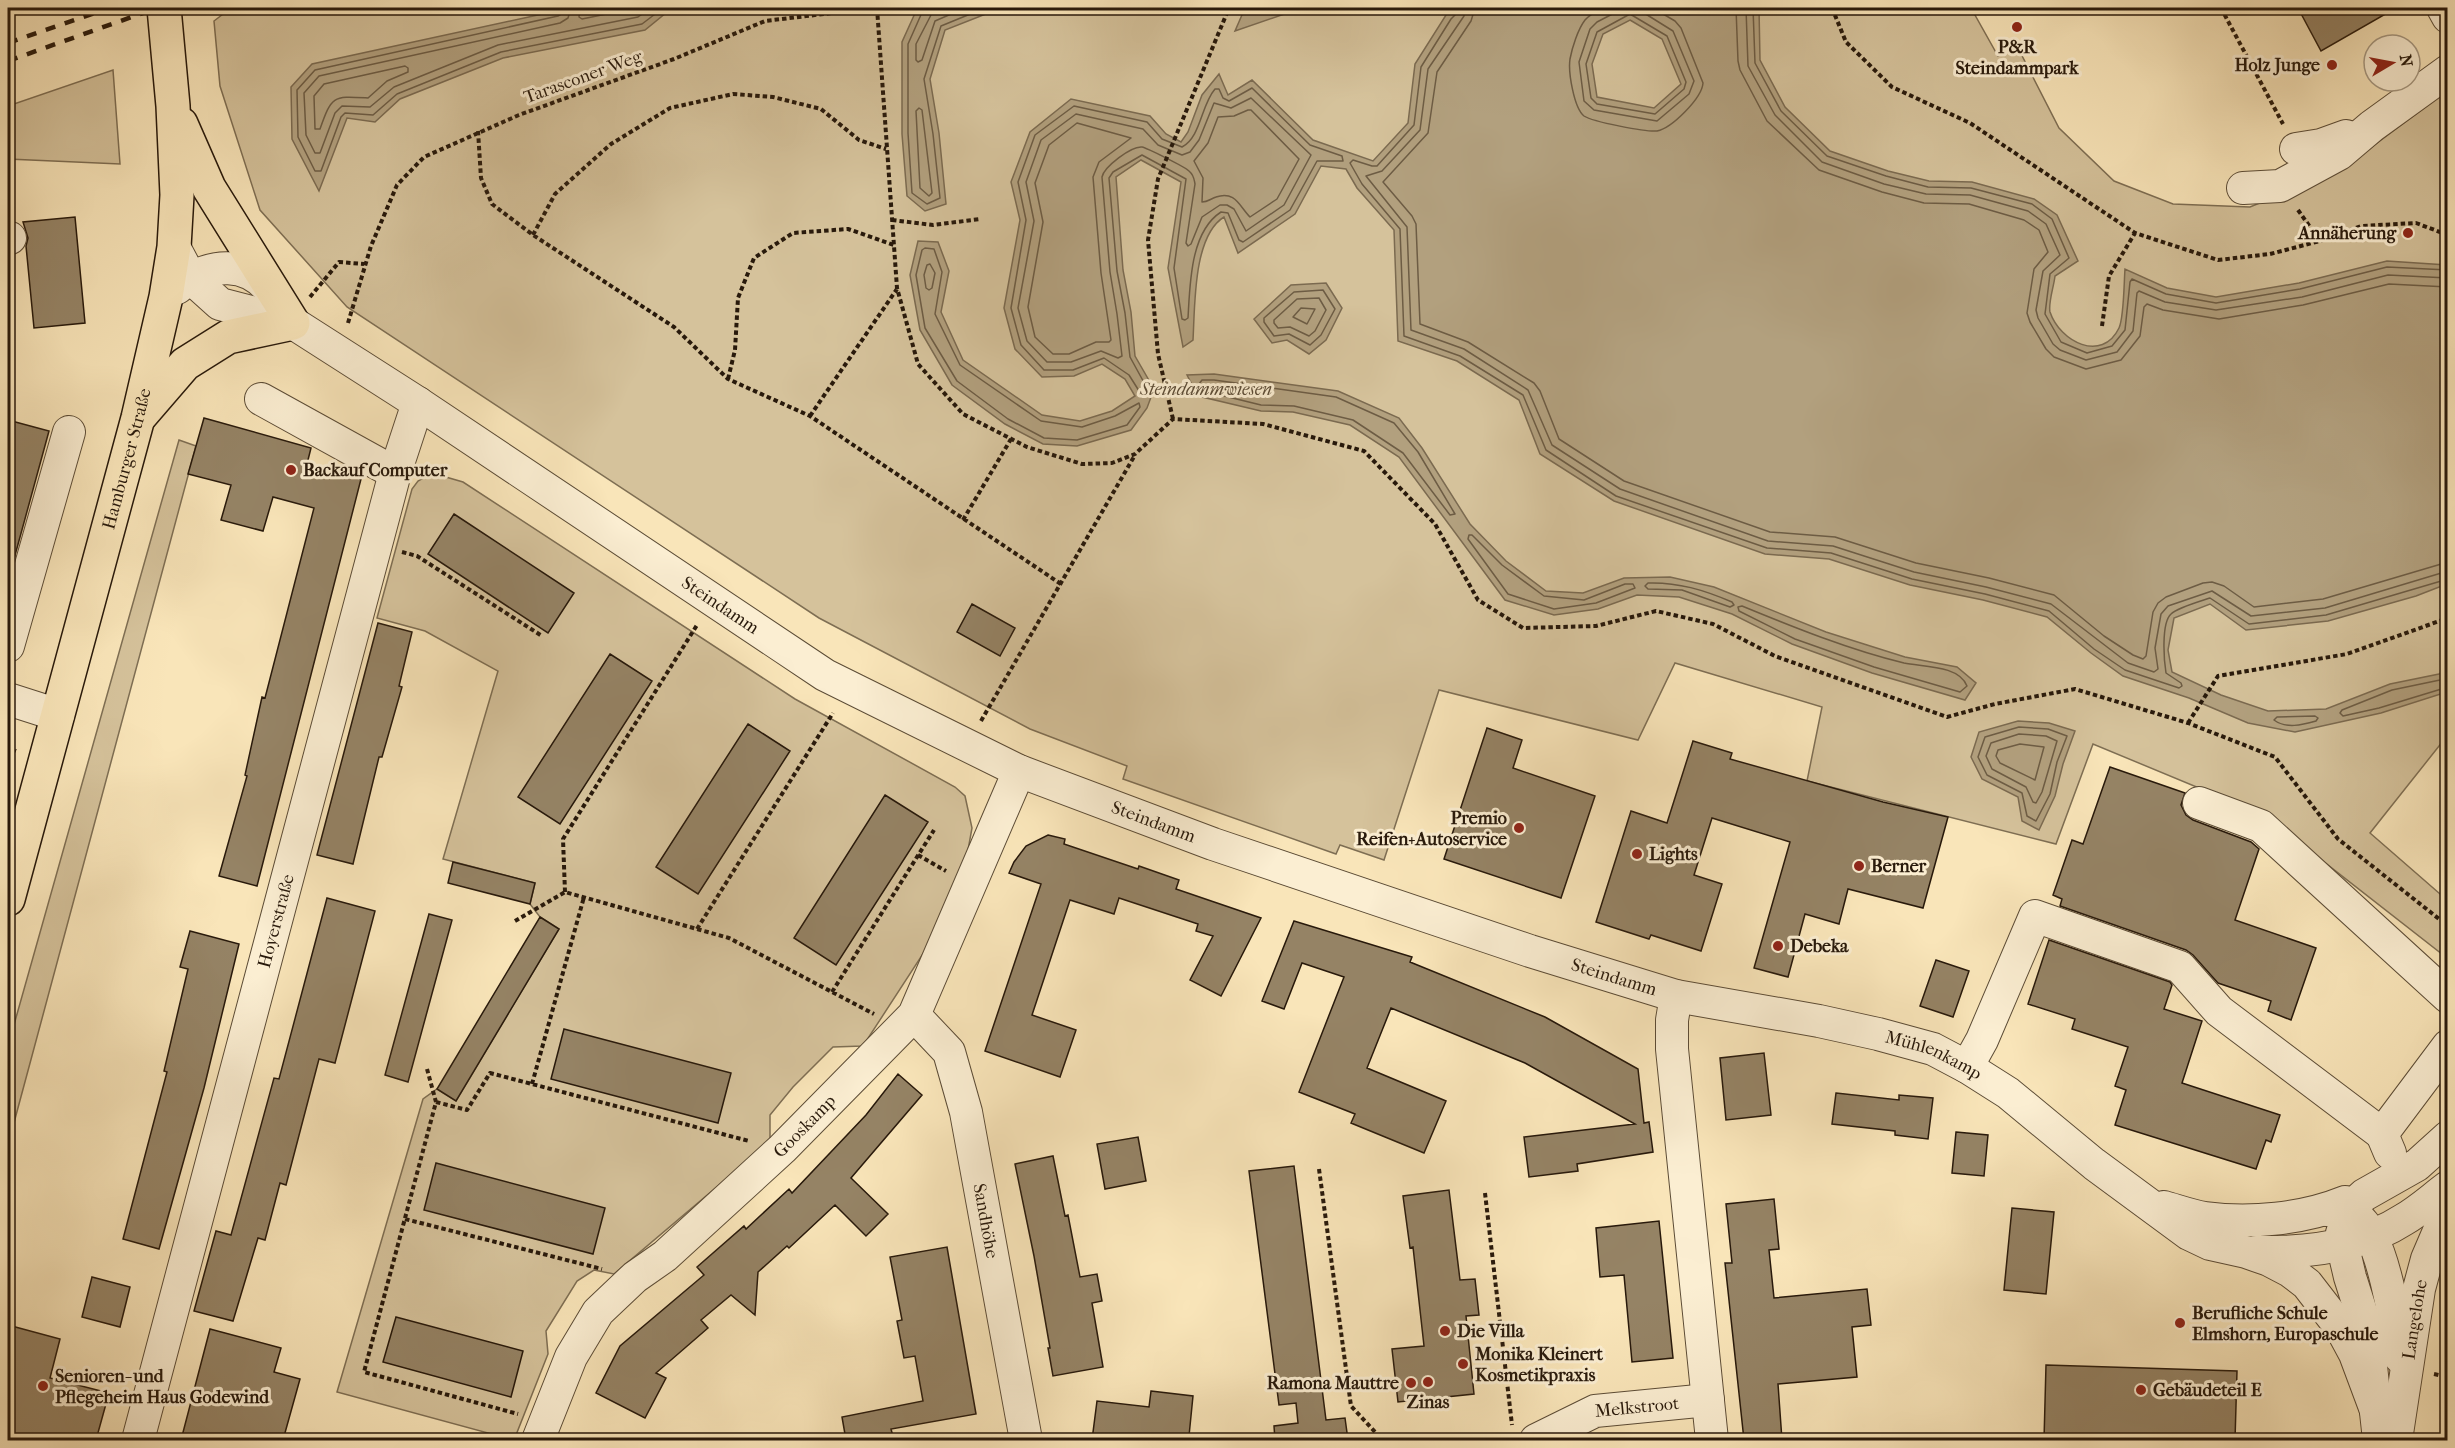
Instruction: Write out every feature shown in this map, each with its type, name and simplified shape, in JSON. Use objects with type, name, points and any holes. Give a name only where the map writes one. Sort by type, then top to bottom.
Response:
[{"type":"main road","name":"Hamburger Straße","points":[[8,899],[138,418],[178,287],[174,247],[177,195],[173,106],[164,8]]},
{"type":"main road","points":[[138,418],[185,364],[228,337],[293,323],[209,188],[173,106]]},
{"type":"street","points":[[2443,8],[2448,17]]},
{"type":"street","points":[[2243,188],[2280,186],[2338,154],[2372,126],[2448,71]]},
{"type":"street","points":[[2296,149],[2321,146],[2372,126]]},
{"type":"street","name":"Steindamm","points":[[178,287],[208,269],[236,268],[264,282],[293,323],[418,403],[825,675],[1019,771],[1224,848],[1530,951],[1676,996],[1671,1020],[1672,1049],[1712,1440]]},
{"type":"street","points":[[261,399],[395,473]]},
{"type":"street","name":"Hoyerstraße","points":[[138,1440],[395,473],[418,403]]},
{"type":"street","points":[[8,646],[69,432]]},
{"type":"street","points":[[8,699],[58,715]]},
{"type":"street","name":"Gooskamp","points":[[541,1431],[571,1357],[598,1312],[635,1277],[665,1256],[782,1149],[908,1022],[1019,771]]},
{"type":"street","points":[[2199,804],[2261,826],[2448,996]]},
{"type":"street","points":[[1966,1067],[1982,1040],[2035,916],[2180,967],[2219,1011],[2382,1134],[2401,1175]]},
{"type":"street","name":"Mühlenkamp","points":[[1676,996],[1819,1021],[1878,1034],[1933,1049],[1966,1067],[2008,1093],[2094,1164],[2189,1234],[2210,1244],[2246,1252],[2290,1270],[2307,1284],[2342,1328],[2355,1354],[2378,1427]]},
{"type":"street","name":"Sandhöhe","points":[[908,1022],[949,1052],[966,1112],[1026,1440]]},
{"type":"street","points":[[2382,1134],[2448,1046]]},
{"type":"street","name":"Mühlenkamp","points":[[2149,1204],[2205,1218],[2240,1220],[2288,1216],[2346,1206],[2418,1165],[2448,1137]]},
{"type":"street","name":"Mühlenkamp","points":[[2246,1252],[2319,1248],[2356,1239],[2402,1221],[2448,1187]]},
{"type":"street","points":[[2346,1206],[2342,1233],[2356,1239],[2363,1318],[2378,1427]]},
{"type":"street","name":"Langelohe","points":[[2396,1440],[2419,1288],[2427,1259],[2448,1210]]},
{"type":"street","name":"Langelohe","points":[[2356,1239],[2388,1292],[2399,1346],[2403,1397]]},
{"type":"street","name":"Melkstroot","points":[[1524,1435],[1595,1411],[1708,1400]]},
{"type":"path","name":"Tarasconer Weg","points":[[348,323],[365,264],[397,186],[424,157],[478,131],[674,59],[765,21],[875,8]]},
{"type":"path","points":[[875,8],[897,288],[918,364],[963,414],[1027,447],[1082,464],[1112,463],[1135,454]]},
{"type":"path","points":[[1173,418],[1158,354],[1148,240],[1158,179],[1229,8]]},
{"type":"path","points":[[1832,8],[1845,42],[1892,87],[1970,123],[2135,233],[2217,260],[2270,254],[2320,241],[2361,226],[2416,223],[2448,235]]},
{"type":"path","points":[[2221,8],[2296,149]]},
{"type":"path","points":[[533,235],[555,194],[610,144],[670,108],[733,94],[773,97],[821,109],[859,140],[886,148]]},
{"type":"path","points":[[478,131],[481,178],[492,204],[533,235],[674,327],[728,379],[810,416],[1061,584]]},
{"type":"path","points":[[2280,186],[2320,241]]},
{"type":"path","points":[[892,220],[933,225],[980,219]]},
{"type":"path","points":[[728,379],[735,350],[738,298],[754,258],[794,233],[848,228],[894,245]]},
{"type":"path","points":[[2102,326],[2109,276],[2135,233]]},
{"type":"path","points":[[314,290],[339,262],[365,264]]},
{"type":"path","points":[[810,416],[897,288]]},
{"type":"path","points":[[983,718],[1135,454],[1173,418],[1263,424],[1364,451],[1435,524],[1478,600],[1523,628],[1596,626],[1656,611],[1713,624],[1775,656],[1947,717],[1995,704],[2075,689],[2188,723],[2275,757],[2338,839],[2448,926]]},
{"type":"path","points":[[963,520],[1011,439]]},
{"type":"path","points":[[376,545],[417,556],[542,636]]},
{"type":"path","points":[[2188,723],[2218,676],[2347,654],[2448,618]]},
{"type":"path","points":[[565,892],[563,839],[697,625]]},
{"type":"path","points":[[697,929],[833,713]]},
{"type":"path","points":[[8,748],[15,751]]},
{"type":"path","points":[[832,992],[934,830]]},
{"type":"path","points":[[515,921],[565,892],[729,938],[832,992],[908,1022]]},
{"type":"path","points":[[532,1084],[584,897]]},
{"type":"path","points":[[427,1069],[436,1102],[364,1372],[541,1431]]},
{"type":"path","points":[[436,1102],[467,1110],[489,1073],[782,1149]]},
{"type":"path","points":[[1319,1169],[1351,1406],[1375,1432],[1376,1440]]},
{"type":"path","points":[[1485,1193],[1524,1435]]},
{"type":"path","points":[[405,1220],[635,1277]]},
{"type":"green space","name":"Steindammwiesen","points":[[231,8],[1971,8],[1998,56],[2017,46],[2059,128],[2114,181],[2173,204],[2250,207],[2306,184],[2358,157],[2447,91],[2447,736],[2370,833],[2447,900],[2447,958],[2264,815],[2093,744],[2056,844],[1807,781],[1822,707],[1675,663],[1638,740],[1439,690],[1384,860],[1340,845],[1336,854],[1123,779],[1127,766],[1030,729],[819,618],[347,307],[260,210],[220,86],[214,21]]},
{"type":"green space","points":[[113,70],[120,164],[8,159],[8,106]]},
{"type":"green space","points":[[179,440],[196,446],[8,1145],[8,1046]]},
{"type":"green space","points":[[432,473],[463,482],[795,699],[955,787],[965,796],[972,828],[968,850],[945,920],[863,1046],[833,1047],[793,1087],[770,1115],[770,1142],[614,1274],[594,1270],[577,1281],[546,1331],[548,1354],[514,1440],[337,1392],[423,1099],[437,1089],[456,1101],[559,929],[540,917],[530,904],[535,883],[443,859],[498,671],[425,631],[377,618],[412,489],[418,481]]},
{"type":"water","points":[[570,8],[672,8],[645,30],[503,58],[400,99],[375,122],[347,118],[319,191],[292,139],[291,87],[312,64]]},
{"type":"water","points":[[922,8],[1001,8],[945,30],[930,79],[939,133],[946,204],[925,211],[907,196],[902,134],[902,42],[916,11]]},
{"type":"water","points":[[1245,8],[1302,8],[1235,31]]},
{"type":"water","points":[[1455,8],[1759,8],[1760,60],[1785,107],[1830,151],[1888,171],[1929,181],[1972,182],[2034,199],[2057,215],[2078,261],[2055,276],[2050,312],[2055,323],[2063,332],[2082,344],[2092,346],[2102,344],[2112,339],[2119,328],[2123,308],[2125,269],[2167,288],[2216,297],[2299,283],[2387,261],[2447,265],[2447,584],[2416,596],[2328,621],[2246,630],[2210,604],[2174,618],[2168,650],[2172,672],[2221,695],[2268,711],[2326,709],[2390,684],[2439,674],[2447,669],[2447,692],[2381,713],[2295,732],[2248,723],[2189,698],[2123,676],[2047,617],[1983,600],[1910,585],[1829,559],[1765,554],[1614,501],[1540,454],[1519,400],[1457,361],[1398,341],[1394,230],[1357,188],[1346,169],[1321,166],[1295,214],[1238,253],[1224,217],[1214,226],[1206,239],[1201,255],[1193,340],[1183,347],[1168,268],[1181,182],[1141,160],[1116,177],[1123,270],[1131,312],[1135,356],[1154,389],[1147,408],[1131,430],[1077,446],[1043,444],[1005,424],[952,385],[920,330],[910,275],[918,241],[938,242],[949,271],[941,312],[963,360],[1042,415],[1080,421],[1112,411],[1135,396],[1125,379],[1102,364],[1074,376],[1042,377],[1015,349],[1004,308],[1020,220],[1011,182],[1030,132],[1071,99],[1150,116],[1166,134],[1181,142],[1188,132],[1202,95],[1219,74],[1228,95],[1252,80],[1313,140],[1373,161],[1408,123],[1415,64],[1446,15]],"holes":[[[1630,20],[1662,39],[1681,84],[1654,108],[1597,97],[1592,64],[1603,34]]]},
{"type":"water","points":[[1326,283],[1342,308],[1326,340],[1309,354],[1287,340],[1272,343],[1254,319],[1291,285]]},
{"type":"water","points":[[1214,374],[1338,391],[1399,418],[1422,448],[1470,524],[1506,561],[1546,591],[1583,593],[1624,578],[1670,577],[1714,587],[1826,632],[1905,657],[1957,667],[1976,683],[1965,700],[1872,673],[1792,644],[1732,614],[1679,597],[1637,595],[1598,609],[1554,615],[1505,600],[1399,457],[1350,425],[1293,412],[1261,411],[1198,396],[1187,375]]},
{"type":"water","points":[[2018,721],[2049,723],[2075,731],[2055,796],[2039,830],[2022,821],[2018,797],[1982,779],[1971,757],[1979,732]]},
{"type":"building","name":"Holz Junge","points":[[2298,8],[2396,8],[2321,51]]},
{"type":"building","points":[[75,217],[85,323],[34,328],[26,246],[28,238],[23,222]]},
{"type":"building","points":[[204,418],[311,448],[307,464],[361,479],[257,886],[219,876],[247,776],[245,775],[262,697],[265,698],[314,508],[273,497],[263,531],[221,520],[231,485],[188,474]]},
{"type":"building","points":[[8,420],[49,431],[14,559],[8,558]]},
{"type":"building","points":[[454,514],[574,593],[548,633],[428,554]]},
{"type":"building","points":[[972,604],[1015,628],[1000,656],[957,632]]},
{"type":"building","points":[[378,623],[412,632],[399,686],[402,687],[382,757],[379,757],[353,864],[317,855]]},
{"type":"building","points":[[610,654],[652,681],[560,824],[518,797]]},
{"type":"building","points":[[748,724],[790,751],[698,894],[656,867]]},
{"type":"building","name":"Premio Reifen+Autoservice","points":[[1487,728],[1522,740],[1513,768],[1595,796],[1561,898],[1444,859]]},
{"type":"building","points":[[1693,741],[1732,753],[1730,759],[1883,802],[1948,817],[1923,908],[1848,889],[1839,924],[1805,914],[1788,977],[1754,968],[1790,842],[1712,818],[1694,875],[1722,884],[1701,951],[1651,935],[1649,939],[1596,922],[1631,811],[1667,823]]},
{"type":"building","points":[[2110,767],[2185,793],[2181,805],[2186,815],[2193,820],[2251,842],[2259,849],[2235,920],[2316,948],[2291,1020],[2268,1011],[2271,1001],[2218,983],[2186,950],[2060,906],[2062,899],[2053,895],[2072,840],[2083,844]]},
{"type":"building","points":[[885,795],[928,822],[836,965],[794,938]]},
{"type":"building","points":[[1048,835],[1065,839],[1064,844],[1179,880],[1176,889],[1261,918],[1221,996],[1190,980],[1213,936],[1196,931],[1198,924],[1119,898],[1114,914],[1070,900],[1032,1015],[1076,1030],[1060,1077],[985,1051],[1041,884],[1009,873],[1026,846]]},
{"type":"building","points":[[453,862],[535,883],[530,904],[448,883]]},
{"type":"building","points":[[327,898],[375,911],[335,1063],[319,1059],[286,1185],[280,1183],[265,1240],[258,1238],[233,1321],[194,1311],[216,1231],[231,1235],[274,1078],[279,1079]]},
{"type":"building","points":[[429,914],[452,920],[408,1082],[385,1075]]},
{"type":"building","points":[[540,917],[559,929],[456,1101],[437,1089]]},
{"type":"building","points":[[1294,921],[1412,957],[1410,962],[1545,1017],[1638,1069],[1644,1123],[1649,1122],[1653,1152],[1577,1164],[1578,1171],[1529,1177],[1524,1137],[1635,1124],[1525,1063],[1391,1008],[1367,1068],[1446,1101],[1424,1153],[1351,1123],[1355,1114],[1299,1092],[1344,977],[1302,963],[1284,1009],[1262,1001]]},
{"type":"building","points":[[190,931],[239,944],[204,1088],[159,1249],[123,1239],[167,1072],[164,1071],[188,969],[180,967]]},
{"type":"building","points":[[2049,940],[2170,982],[2172,985],[2164,1009],[2202,1021],[2182,1083],[2280,1115],[2271,1142],[2266,1140],[2256,1169],[2115,1125],[2126,1090],[2115,1086],[2128,1047],[2072,1029],[2075,1019],[2028,1004]]},
{"type":"building","points":[[1936,960],[1969,971],[1953,1017],[1920,1006]]},
{"type":"building","points":[[564,1029],[731,1073],[718,1123],[551,1079]]},
{"type":"building","points":[[1764,1053],[1771,1115],[1726,1120],[1720,1058]]},
{"type":"building","points":[[898,1074],[922,1095],[851,1178],[888,1214],[866,1236],[835,1205],[789,1248],[787,1246],[758,1272],[755,1315],[731,1295],[701,1320],[708,1328],[656,1373],[666,1378],[645,1418],[596,1393],[620,1346],[704,1275],[697,1267],[744,1226],[746,1229],[789,1189],[792,1193],[866,1115]]},
{"type":"building","points":[[1836,1093],[1899,1100],[1899,1095],[1933,1098],[1928,1139],[1895,1135],[1895,1131],[1832,1124]]},
{"type":"building","points":[[1956,1132],[1988,1135],[1984,1176],[1952,1173]]},
{"type":"building","points":[[1138,1137],[1146,1181],[1105,1189],[1097,1144]]},
{"type":"building","points":[[1053,1156],[1080,1277],[1097,1274],[1102,1301],[1092,1303],[1103,1367],[1053,1376],[1034,1256],[1015,1164]]},
{"type":"building","points":[[436,1163],[605,1208],[593,1254],[424,1210]]},
{"type":"building","points":[[1294,1166],[1326,1420],[1345,1418],[1348,1440],[1275,1440],[1274,1426],[1298,1423],[1296,1403],[1279,1405],[1249,1171]]},
{"type":"building","name":"Die Villa","points":[[1449,1190],[1460,1280],[1475,1279],[1479,1315],[1466,1316],[1474,1394],[1398,1402],[1392,1349],[1424,1346],[1413,1247],[1410,1248],[1403,1196]]},
{"type":"building","points":[[1774,1199],[1779,1249],[1769,1250],[1774,1298],[1867,1289],[1871,1325],[1852,1327],[1857,1377],[1778,1384],[1782,1440],[1744,1440],[1725,1263],[1732,1263],[1726,1204]]},
{"type":"building","points":[[2012,1208],[2054,1212],[2046,1294],[2004,1290]]},
{"type":"building","points":[[1659,1221],[1673,1358],[1632,1362],[1624,1275],[1600,1277],[1596,1228]]},
{"type":"building","points":[[947,1247],[976,1414],[891,1429],[894,1440],[846,1440],[842,1417],[923,1401],[915,1356],[904,1358],[897,1321],[902,1320],[890,1257]]},
{"type":"building","points":[[92,1277],[130,1287],[120,1327],[82,1317]]},
{"type":"building","points":[[396,1317],[523,1351],[511,1397],[383,1362]]},
{"type":"building","name":"Senioren- und Pflegeheim Haus Godewind","points":[[8,1325],[60,1339],[50,1378],[109,1393],[96,1440],[8,1440]]},
{"type":"building","points":[[210,1329],[281,1348],[274,1372],[300,1379],[283,1440],[181,1440]]},
{"type":"building","name":"Gebäudeteil E","points":[[2046,1365],[2237,1371],[2235,1440],[2044,1440]]},
{"type":"building","points":[[1151,1391],[1193,1396],[1189,1436],[1177,1435],[1177,1440],[1092,1440],[1097,1401],[1149,1407]]},
{"type":"railway","points":[[8,43],[109,8]]},
{"type":"railway","points":[[8,61],[157,8]]},
{"type":"place","name":"P&R Steindammpark","points":[[2017,27]]},
{"type":"place","name":"Holz Junge","points":[[2332,65]]},
{"type":"place","name":"Annäherung","points":[[2408,233]]},
{"type":"place","name":"Backauf Computer","points":[[291,470]]},
{"type":"place","name":"Premio Reifen+Autoservice","points":[[1519,828]]},
{"type":"place","name":"Lights","points":[[1637,854]]},
{"type":"place","name":"Berner","points":[[1859,866]]},
{"type":"place","name":"Debeka","points":[[1778,946]]},
{"type":"place","name":"Berufliche Schule Elmshorn, Europaschule","points":[[2180,1323]]},
{"type":"place","name":"Die Villa","points":[[1445,1331]]},
{"type":"place","name":"Monika Kleinert Kosmetikpraxis","points":[[1463,1364]]},
{"type":"place","name":"Zinas","points":[[1428,1382]]},
{"type":"place","name":"Ramona Mauttre","points":[[1411,1383]]},
{"type":"place","name":"Senioren- und Pflegeheim Haus Godewind","points":[[43,1386]]},
{"type":"place","name":"Gebäudeteil E","points":[[2141,1390]]}]
